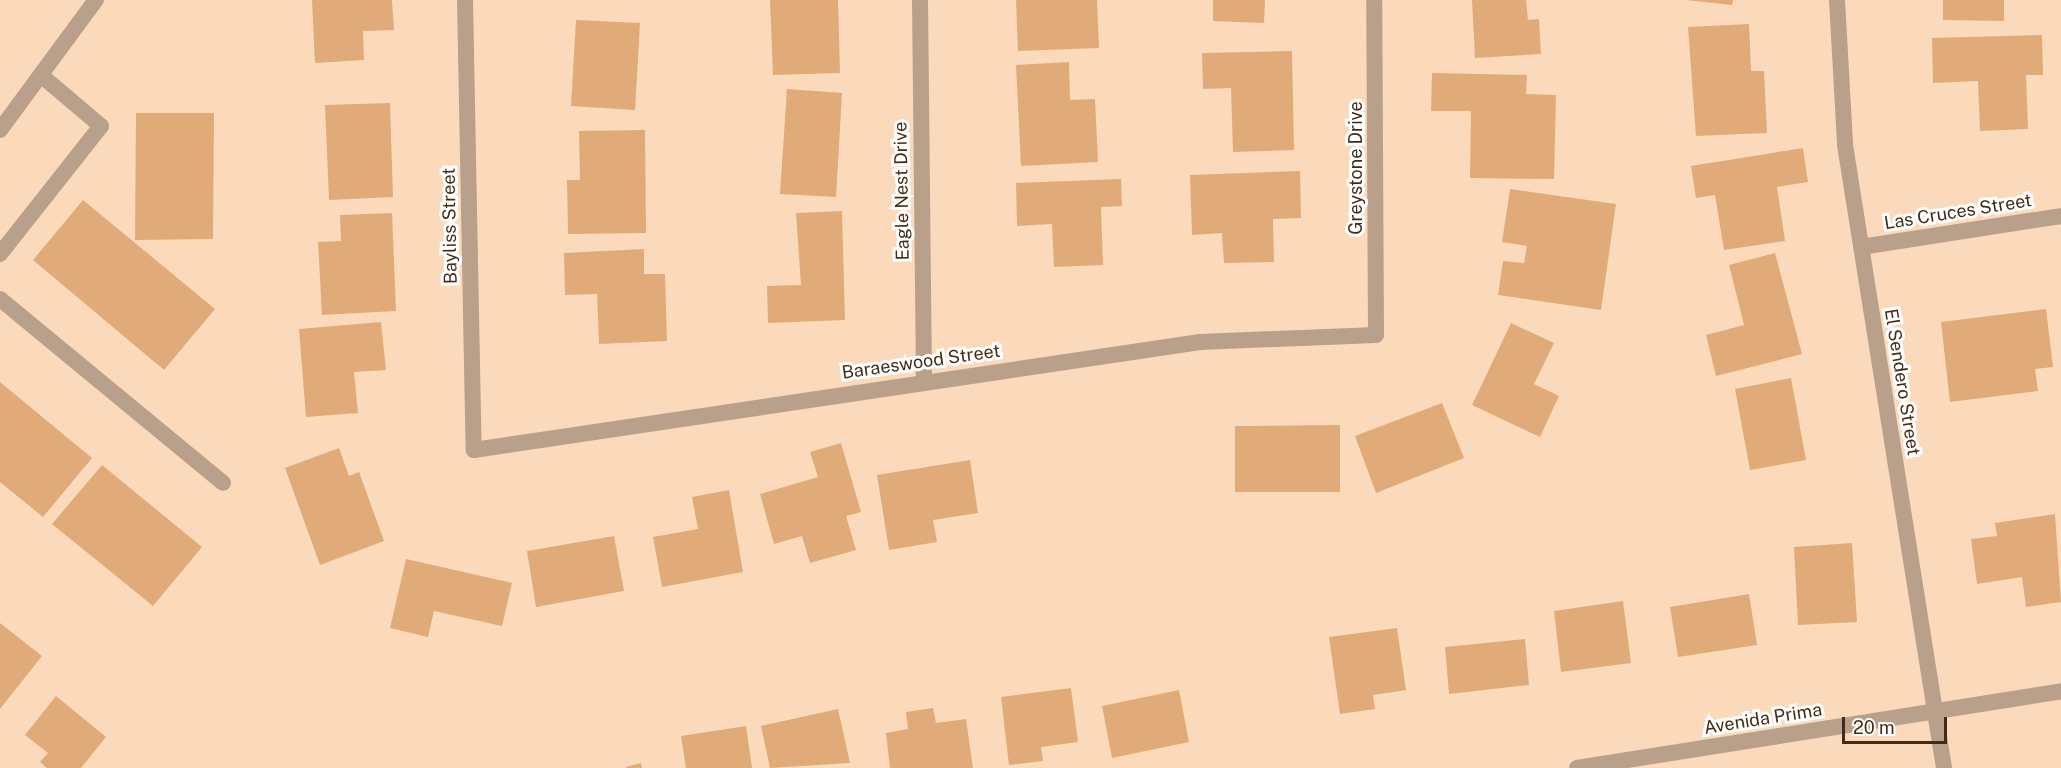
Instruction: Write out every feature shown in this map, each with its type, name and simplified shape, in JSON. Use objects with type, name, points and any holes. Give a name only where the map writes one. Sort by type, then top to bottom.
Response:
[{"type":"street","points":[[0,130],[43,77],[96,0]]},
{"type":"street","name":"Bayliss Street","points":[[465,0],[474,450]]},
{"type":"street","name":"Eagle Nest Drive","points":[[920,0],[924,381]]},
{"type":"street","name":"Greystone Drive","points":[[1374,0],[1376,335]]},
{"type":"street","name":"El Sendero Street","points":[[1837,0],[1844,135],[1944,768]]},
{"type":"street","points":[[0,254],[102,126],[43,77]]},
{"type":"street","name":"Las Cruces Street","points":[[1861,247],[2061,216]]},
{"type":"street","points":[[0,299],[223,483]]},
{"type":"street","name":"Baraeswood Street","points":[[474,450],[924,381],[1200,342],[1376,335]]},
{"type":"street","name":"Avenida Prima","points":[[1577,768],[2061,691]]},
{"type":"building","points":[[312,0],[392,0],[394,30],[363,31],[364,60],[315,63]]},
{"type":"building","points":[[770,0],[838,0],[840,73],[773,75]]},
{"type":"building","points":[[1016,0],[1097,0],[1099,48],[1018,51]]},
{"type":"building","points":[[1213,0],[1265,0],[1264,23],[1213,21]]},
{"type":"building","points":[[1472,0],[1526,0],[1528,20],[1539,19],[1541,54],[1475,58]]},
{"type":"building","points":[[1686,0],[1733,0],[1732,5]]},
{"type":"building","points":[[1943,0],[2004,0],[2004,21],[1943,20]]},
{"type":"building","points":[[576,20],[640,23],[635,110],[571,106]]},
{"type":"building","points":[[1749,24],[1751,71],[1764,71],[1767,133],[1696,136],[1688,27]]},
{"type":"building","points":[[2042,35],[2043,75],[2026,75],[2028,129],[1980,131],[1978,81],[1933,83],[1932,38]]},
{"type":"building","points":[[1292,51],[1294,150],[1233,152],[1231,88],[1203,89],[1202,53]]},
{"type":"building","points":[[1069,62],[1070,100],[1095,99],[1098,162],[1021,166],[1016,65]]},
{"type":"building","points":[[1432,73],[1527,75],[1526,94],[1556,95],[1554,179],[1470,178],[1471,111],[1431,111]]},
{"type":"building","points":[[787,89],[842,93],[836,197],[780,194]]},
{"type":"building","points":[[390,103],[393,197],[329,200],[325,105]]},
{"type":"building","points":[[136,113],[214,113],[213,239],[135,240]]},
{"type":"building","points":[[645,130],[646,233],[568,234],[567,180],[580,180],[579,131]]},
{"type":"building","points":[[1803,148],[1808,182],[1777,187],[1785,241],[1724,250],[1715,195],[1696,198],[1691,166]]},
{"type":"building","points":[[1300,171],[1301,218],[1273,219],[1274,262],[1224,263],[1222,233],[1192,235],[1190,175]]},
{"type":"building","points":[[1121,179],[1122,206],[1101,207],[1103,265],[1054,267],[1052,224],[1017,226],[1016,183]]},
{"type":"building","points":[[1510,189],[1616,204],[1601,310],[1498,295],[1503,261],[1524,263],[1527,246],[1502,242]]},
{"type":"building","points":[[83,200],[215,309],[164,370],[33,260]]},
{"type":"building","points":[[842,211],[845,320],[768,323],[767,286],[801,285],[796,213]]},
{"type":"building","points":[[392,213],[396,311],[322,315],[318,242],[341,241],[340,215]]},
{"type":"building","points":[[644,249],[644,274],[665,274],[667,341],[599,344],[597,294],[565,295],[564,253]]},
{"type":"building","points":[[1775,253],[1802,354],[1716,376],[1706,335],[1744,325],[1729,265]]},
{"type":"building","points":[[2046,309],[2053,367],[2035,369],[2038,391],[1950,402],[1941,322]]},
{"type":"building","points":[[381,322],[386,370],[354,372],[358,413],[306,417],[299,329]]},
{"type":"building","points":[[1511,323],[1554,343],[1534,384],[1559,396],[1540,437],[1472,405]]},
{"type":"building","points":[[1791,378],[1806,460],[1750,470],[1735,389]]},
{"type":"building","points":[[0,382],[92,458],[43,517],[0,482]]},
{"type":"building","points":[[1442,403],[1464,458],[1376,493],[1355,436]]},
{"type":"building","points":[[1340,425],[1340,492],[1235,492],[1235,426]]},
{"type":"building","points":[[841,443],[861,512],[846,516],[856,550],[810,563],[802,536],[774,544],[760,494],[818,477],[810,452]]},
{"type":"building","points":[[339,448],[349,476],[359,472],[384,541],[320,565],[285,468]]},
{"type":"building","points":[[970,460],[978,513],[933,520],[937,542],[889,550],[877,475]]},
{"type":"building","points":[[102,465],[202,547],[153,606],[52,524]]},
{"type":"building","points":[[729,490],[743,572],[662,587],[653,537],[698,529],[692,497]]},
{"type":"building","points":[[2055,514],[2061,602],[2026,607],[2022,577],[1977,584],[1971,539],[1997,536],[1995,523]]},
{"type":"building","points":[[614,536],[624,591],[536,607],[527,551]]},
{"type":"building","points":[[1852,543],[1857,622],[1798,625],[1794,547]]},
{"type":"building","points":[[406,559],[512,583],[502,626],[434,611],[428,637],[390,628]]},
{"type":"building","points":[[1749,594],[1757,645],[1678,657],[1670,607]]},
{"type":"building","points":[[1623,601],[1631,663],[1561,672],[1554,611]]},
{"type":"building","points":[[0,623],[42,656],[0,709]]},
{"type":"building","points":[[1397,628],[1406,690],[1373,695],[1375,709],[1340,714],[1329,637]]},
{"type":"building","points":[[1525,639],[1529,685],[1449,694],[1445,647]]},
{"type":"building","points":[[1071,688],[1078,742],[1041,747],[1043,761],[1009,765],[1001,697]]},
{"type":"building","points":[[1179,690],[1189,742],[1112,758],[1102,706]]},
{"type":"building","points":[[56,696],[106,737],[81,768],[47,768],[40,762],[48,753],[25,735]]},
{"type":"building","points":[[933,708],[936,723],[966,719],[973,768],[890,768],[886,733],[908,729],[906,712]]},
{"type":"building","points":[[838,709],[850,763],[770,768],[761,726]]},
{"type":"building","points":[[746,726],[752,768],[686,768],[681,736]]},
{"type":"building","points":[[641,763],[642,768],[626,768],[626,767]]}]
